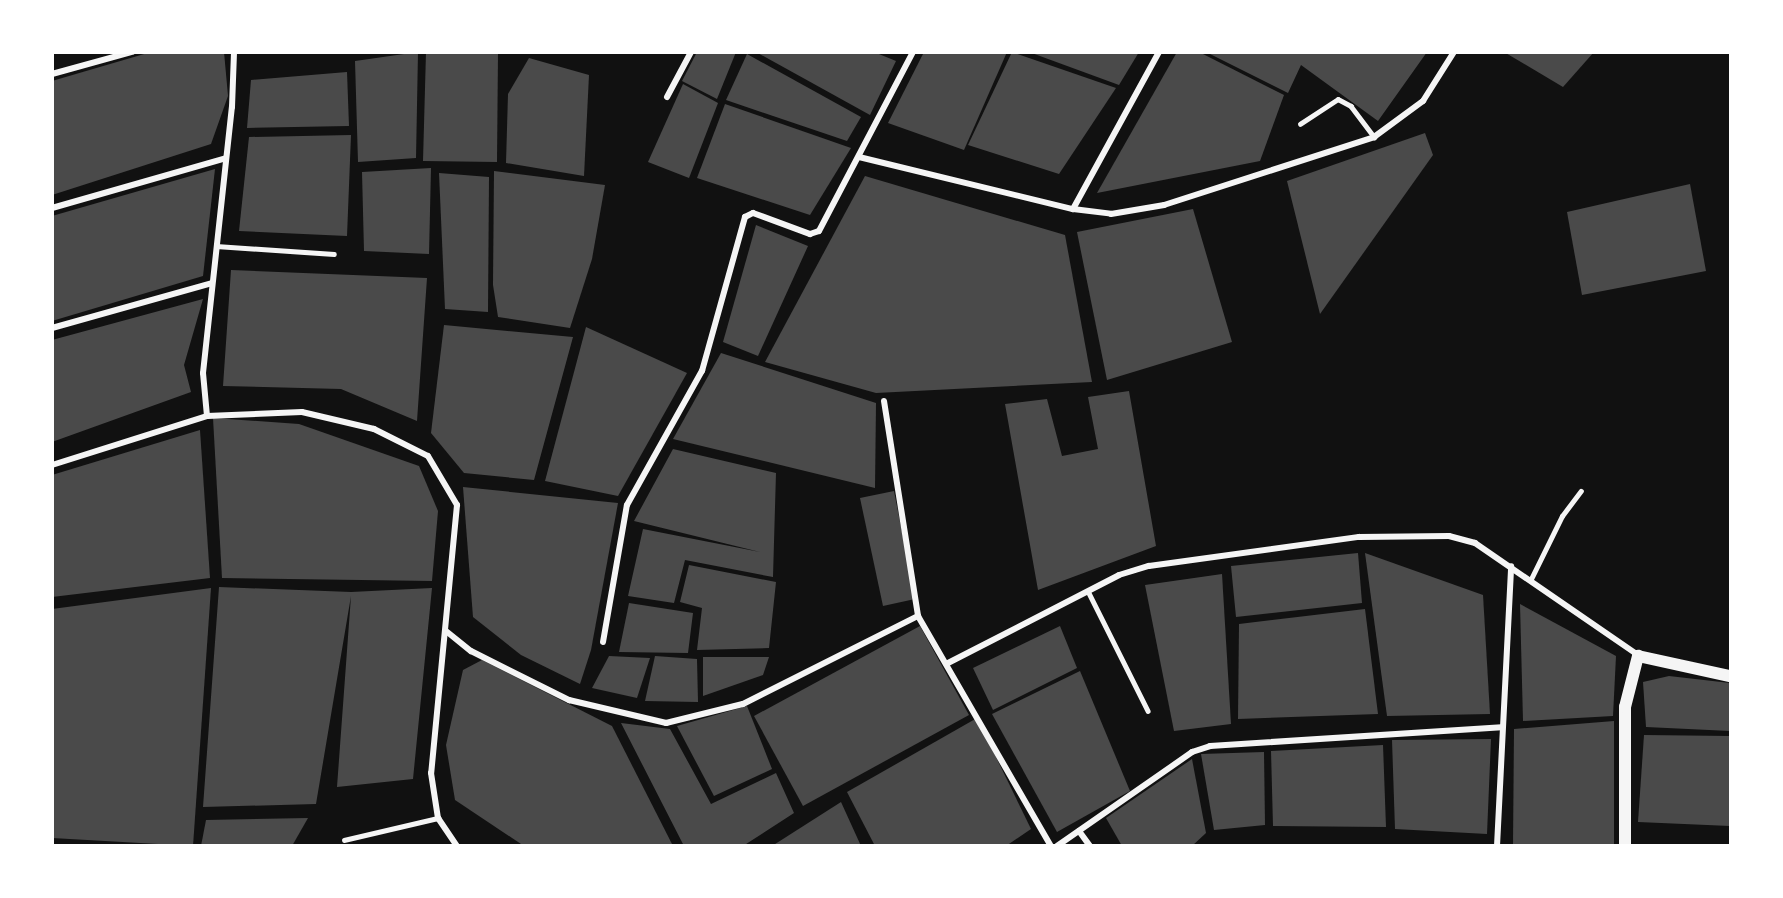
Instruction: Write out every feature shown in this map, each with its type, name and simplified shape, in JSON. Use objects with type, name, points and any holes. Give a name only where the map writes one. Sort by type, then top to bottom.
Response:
[{"type":"main road","points":[[1625,846],[1625,707],[1638,656],[1731,676]]},
{"type":"street","points":[[52,74],[132,52]]},
{"type":"street","points":[[207,416],[203,373],[226,158],[234,52]]},
{"type":"street","points":[[667,97],[691,52]]},
{"type":"street","points":[[603,642],[627,505],[702,371],[745,217],[753,213],[815,234],[859,157],[913,52]]},
{"type":"street","points":[[1073,209],[1159,52]]},
{"type":"street","points":[[859,157],[1073,209],[1111,214],[1164,205],[1374,137],[1423,101],[1454,52]]},
{"type":"street","points":[[52,207],[226,158]]},
{"type":"street","points":[[52,328],[212,282]]},
{"type":"street","points":[[884,401],[918,616],[948,663],[1051,846]]},
{"type":"street","points":[[52,465],[207,416],[302,412],[374,429],[428,456],[457,505],[431,773],[438,818],[457,846]]},
{"type":"street","points":[[948,663],[1088,591],[1149,566],[1359,537],[1464,537],[1531,579],[1638,656]]},
{"type":"street","points":[[1497,846],[1501,728],[1511,566]]},
{"type":"street","points":[[446,631],[471,651],[569,700],[666,723],[743,704],[918,616]]},
{"type":"street","points":[[1057,846],[1192,752],[1209,746],[1501,728]]},
{"type":"street","points":[[1079,831],[1090,846]]},
{"type":"lane","points":[[1300,124],[1338,99],[1351,106],[1374,137]]},
{"type":"lane","points":[[216,246],[334,254]]},
{"type":"lane","points":[[1531,579],[1562,516],[1581,491]]},
{"type":"lane","points":[[1088,591],[1148,711]]},
{"type":"lane","points":[[344,840],[438,818]]},
{"type":"building","points":[[151,52],[224,52],[228,96],[211,144],[52,195],[52,81]]},
{"type":"building","points":[[418,52],[416,158],[358,162],[355,61]]},
{"type":"building","points":[[426,52],[498,52],[497,162],[423,161]]},
{"type":"building","points":[[697,52],[736,52],[717,99],[682,81]]},
{"type":"building","points":[[756,52],[874,52],[896,61],[870,115]]},
{"type":"building","points":[[924,52],[1007,52],[964,150],[888,123]]},
{"type":"building","points":[[1012,52],[1116,88],[1059,174],[968,145]]},
{"type":"building","points":[[1029,52],[1139,52],[1119,85]]},
{"type":"building","points":[[1177,52],[1199,52],[1284,95],[1260,161],[1097,193]]},
{"type":"building","points":[[1206,52],[1427,52],[1378,121],[1301,65],[1288,93]]},
{"type":"building","points":[[1504,52],[1594,52],[1563,87]]},
{"type":"building","points":[[747,54],[861,117],[847,141],[726,100]]},
{"type":"building","points":[[529,58],[589,75],[584,176],[506,163],[508,94]]},
{"type":"building","points":[[347,72],[349,126],[247,128],[251,80]]},
{"type":"building","points":[[683,84],[718,103],[689,178],[648,162]]},
{"type":"building","points":[[725,104],[851,148],[810,215],[697,178]]},
{"type":"building","points":[[1425,133],[1433,155],[1320,314],[1287,181]]},
{"type":"building","points":[[351,135],[347,236],[239,231],[249,137]]},
{"type":"building","points":[[431,168],[429,254],[364,251],[362,172]]},
{"type":"building","points":[[215,169],[203,276],[52,321],[52,216]]},
{"type":"building","points":[[494,171],[605,185],[592,259],[570,328],[498,317],[493,285]]},
{"type":"building","points":[[439,173],[489,177],[488,312],[445,309]]},
{"type":"building","points":[[865,176],[1065,235],[1092,382],[876,393],[765,362]]},
{"type":"building","points":[[1690,184],[1706,271],[1582,295],[1567,212]]},
{"type":"building","points":[[1193,209],[1232,342],[1107,380],[1077,232]]},
{"type":"building","points":[[756,225],[808,246],[758,356],[723,342]]},
{"type":"building","points":[[231,270],[427,278],[417,421],[341,389],[223,386]]},
{"type":"building","points":[[203,299],[184,365],[191,392],[52,442],[52,340]]},
{"type":"building","points":[[444,325],[573,337],[534,480],[464,473],[431,433]]},
{"type":"building","points":[[586,327],[687,373],[618,496],[545,481]]},
{"type":"building","points":[[721,353],[876,403],[875,488],[673,439]]},
{"type":"building","points":[[1129,391],[1156,546],[1038,590],[1005,404],[1047,399],[1062,456],[1098,449],[1088,397]]},
{"type":"building","points":[[213,418],[299,424],[419,466],[438,511],[432,581],[222,578]]},
{"type":"building","points":[[200,430],[210,578],[52,597],[52,475]]},
{"type":"building","points":[[673,449],[776,473],[773,577],[685,560],[674,603],[628,596],[643,529],[760,552],[634,521]]},
{"type":"building","points":[[463,487],[618,503],[591,650],[580,684],[521,655],[473,617]]},
{"type":"building","points":[[894,491],[915,599],[883,606],[860,498]]},
{"type":"building","points":[[1358,553],[1362,603],[1236,617],[1231,566]]},
{"type":"building","points":[[1365,553],[1483,595],[1490,714],[1387,716]]},
{"type":"building","points":[[689,565],[776,582],[769,648],[697,650],[702,608],[680,602]]},
{"type":"building","points":[[1222,574],[1231,724],[1174,731],[1145,585]]},
{"type":"building","points":[[219,587],[351,592],[432,588],[413,779],[337,787],[351,596],[316,804],[203,807]]},
{"type":"building","points":[[211,588],[193,846],[52,838],[52,609]]},
{"type":"building","points":[[629,603],[693,613],[688,653],[619,652]]},
{"type":"building","points":[[1520,604],[1616,656],[1613,716],[1523,721]]},
{"type":"building","points":[[1365,609],[1378,714],[1238,719],[1239,624]]},
{"type":"building","points":[[920,626],[969,715],[803,806],[754,716]]},
{"type":"building","points":[[1060,626],[1077,668],[993,710],[973,668]]},
{"type":"building","points":[[609,656],[650,658],[637,698],[592,688]]},
{"type":"building","points":[[655,656],[697,659],[698,702],[645,701]]},
{"type":"building","points":[[703,657],[769,657],[763,675],[703,696]]},
{"type":"building","points":[[482,660],[612,726],[673,846],[524,846],[455,800],[446,745],[463,670]]},
{"type":"building","points":[[1080,671],[1130,791],[1057,832],[992,714]]},
{"type":"building","points":[[1669,676],[1730,683],[1730,731],[1646,727],[1643,682]]},
{"type":"building","points":[[747,706],[772,769],[714,796],[677,726]]},
{"type":"building","points":[[977,718],[1031,829],[1006,846],[875,846],[847,792]]},
{"type":"building","points":[[1614,721],[1614,846],[1513,846],[1514,729]]},
{"type":"building","points":[[621,723],[670,729],[711,804],[776,773],[794,813],[743,846],[684,846]]},
{"type":"building","points":[[1644,735],[1730,736],[1730,826],[1638,822]]},
{"type":"building","points":[[1491,739],[1487,834],[1395,829],[1392,740]]},
{"type":"building","points":[[1383,745],[1386,827],[1273,826],[1271,751]]},
{"type":"building","points":[[1264,752],[1265,825],[1214,830],[1201,754]]},
{"type":"building","points":[[1192,759],[1206,833],[1192,846],[1122,846],[1106,818]]},
{"type":"building","points":[[841,802],[861,846],[772,846]]},
{"type":"building","points":[[308,818],[292,846],[201,846],[206,820]]}]
